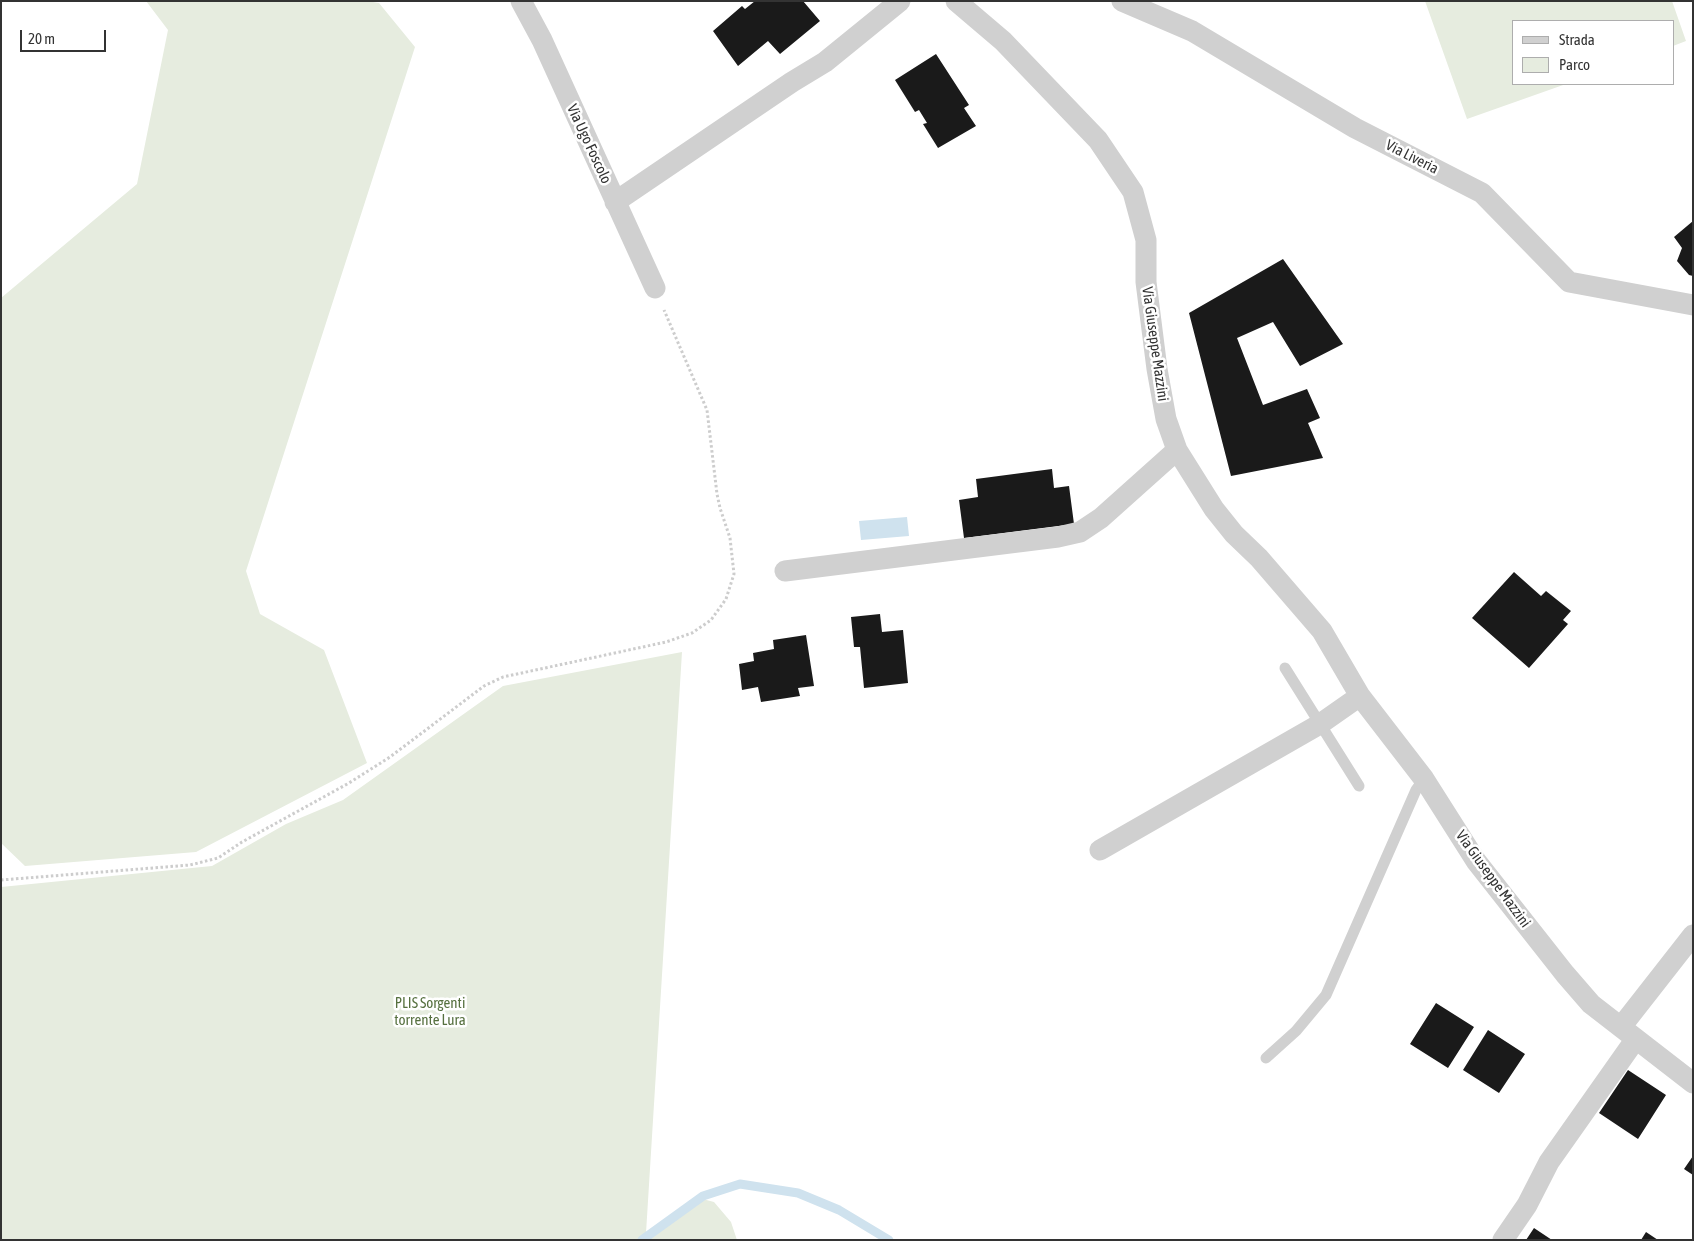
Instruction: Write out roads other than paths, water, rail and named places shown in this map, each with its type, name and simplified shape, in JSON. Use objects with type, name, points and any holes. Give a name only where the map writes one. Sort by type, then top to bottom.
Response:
[{"type":"street","name":"Via Ugo Foscolo","points":[[521,1],[542,40],[655,288]]},
{"type":"street","points":[[616,202],[792,82],[825,62],[900,1]]},
{"type":"street","name":"Via Giuseppe Mazzini","points":[[956,1],[1003,41],[1098,140],[1133,192],[1146,240],[1146,282],[1157,369],[1166,419],[1177,450],[1214,509],[1234,534],[1259,558],[1322,631],[1360,696],[1424,779],[1476,861],[1590,1004],[1693,1084]]},
{"type":"street","name":"Via Liveria","points":[[1122,1],[1192,31],[1355,128],[1482,194],[1569,282],[1693,305]]},
{"type":"street","points":[[785,571],[1058,537],[1080,532],[1101,518],[1177,450]]},
{"type":"street","points":[[1100,850],[1320,724],[1360,696]]},
{"type":"street","points":[[1503,1240],[1527,1205],[1549,1162],[1628,1034],[1693,935]]},
{"type":"lane","points":[[1285,668],[1359,786]]},
{"type":"lane","points":[[1266,1058],[1296,1031],[1326,995],[1416,790],[1424,779]]},
{"type":"water","points":[[907,517],[909,536],[861,540],[859,521]]},
{"type":"waterway","points":[[642,1240],[703,1196],[740,1184],[798,1193],[839,1210],[889,1240]]},
{"type":"park label","name":"PLIS Sorgenti torrente Lura","points":[[430,1012]]}]
